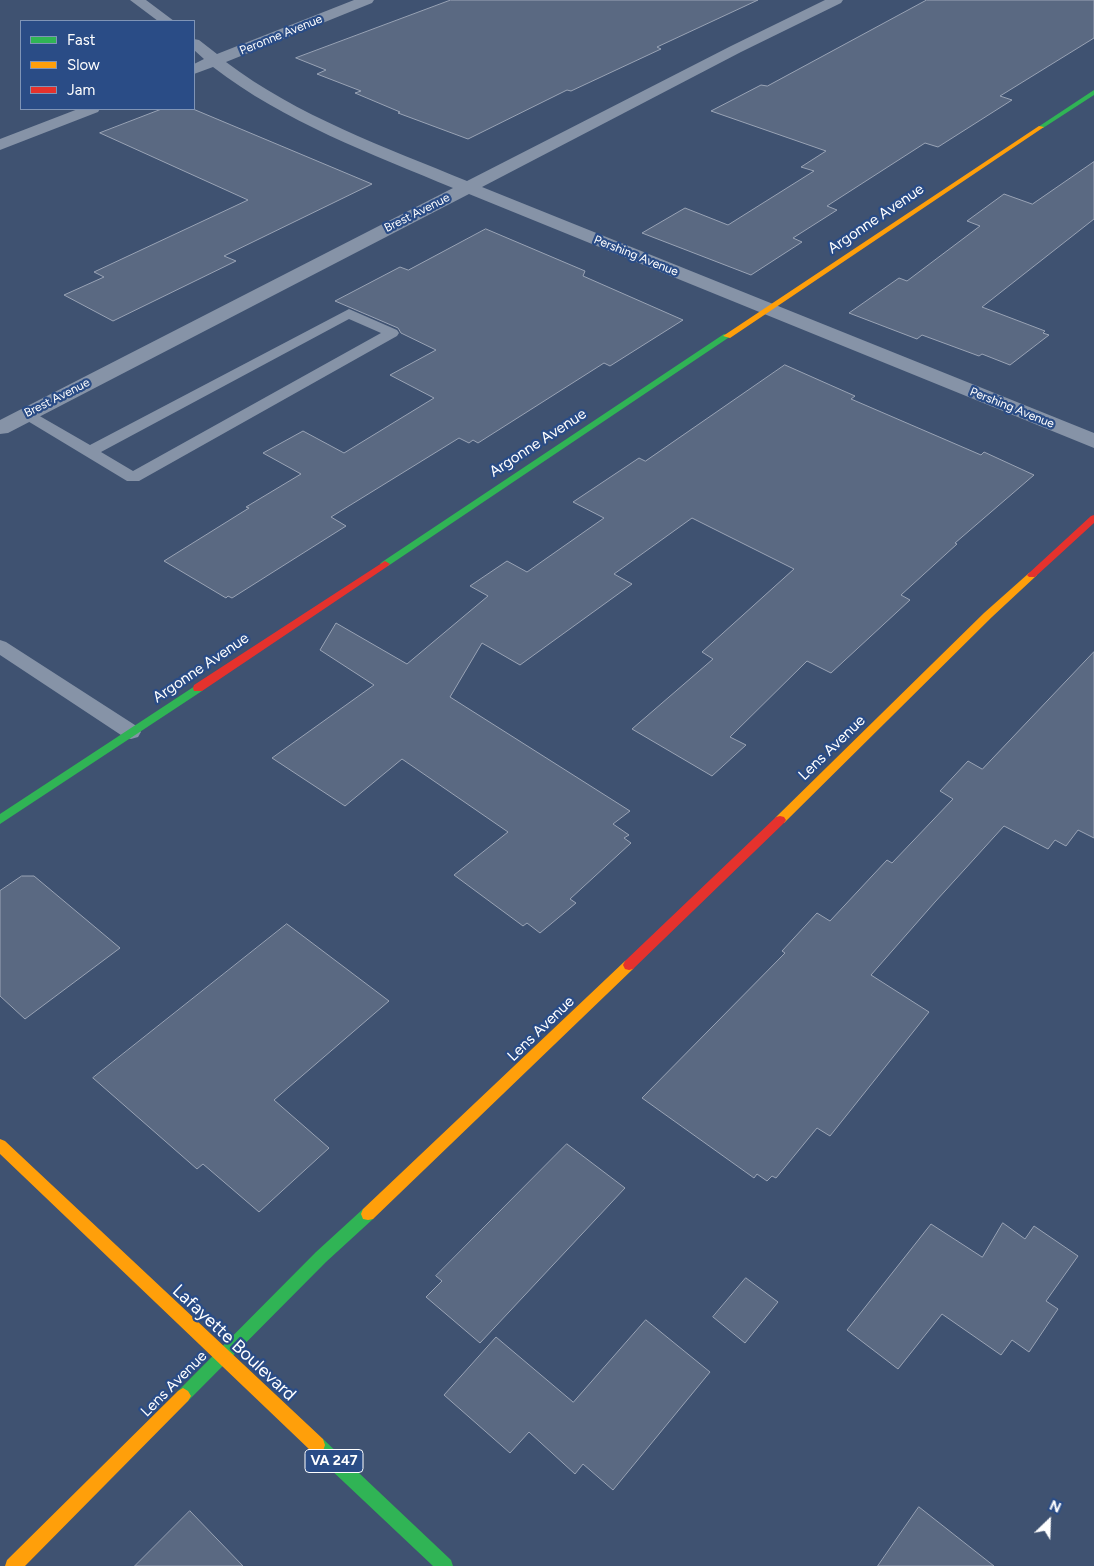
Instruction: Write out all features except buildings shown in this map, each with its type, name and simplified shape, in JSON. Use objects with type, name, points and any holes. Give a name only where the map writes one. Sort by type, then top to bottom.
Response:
[{"type":"street","points":[[137,0],[166,20]]},
{"type":"street","name":"Peronne Avenue","points":[[195,69],[367,0]]},
{"type":"street","name":"Brest Avenue","points":[[0,428],[467,187],[836,0]]},
{"type":"street","name":"Pershing Avenue","points":[[195,44],[263,93],[335,131],[467,187],[1094,441]]},
{"type":"street","name":"Argonne Avenue","points":[[0,820],[542,458],[675,373],[767,309],[1094,92]]},
{"type":"street","points":[[0,145],[89,110]]},
{"type":"street","name":"Lens Avenue","points":[[14,1566],[321,1257],[442,1146],[741,858],[988,615],[1094,518]]},
{"type":"street","name":"Lafayette Boulevard","points":[[0,1145],[445,1566]]},
{"type":"lane","points":[[26,414],[89,452],[133,478],[392,333],[348,313],[89,452]]},
{"type":"lane","points":[[0,646],[131,732]]},
{"type":"traffic: fast","points":[[1041,127],[1094,92]]},
{"type":"traffic: fast","points":[[385,564],[727,336]]},
{"type":"traffic: fast","points":[[0,820],[198,688]]},
{"type":"traffic: fast","points":[[183,1396],[321,1257],[368,1214]]},
{"type":"traffic: fast","points":[[317,1445],[445,1566]]},
{"type":"traffic: slow","points":[[727,336],[1041,127]]},
{"type":"traffic: slow","points":[[780,820],[988,615],[1032,575]]},
{"type":"traffic: slow","points":[[368,1214],[629,965]]},
{"type":"traffic: slow","points":[[0,1145],[317,1445]]},
{"type":"traffic: slow","points":[[13,1566],[183,1396]]},
{"type":"traffic: jam","points":[[1032,575],[1094,518]]},
{"type":"traffic: jam","points":[[198,688],[385,564]]},
{"type":"traffic: jam","points":[[629,965],[780,820]]}]
